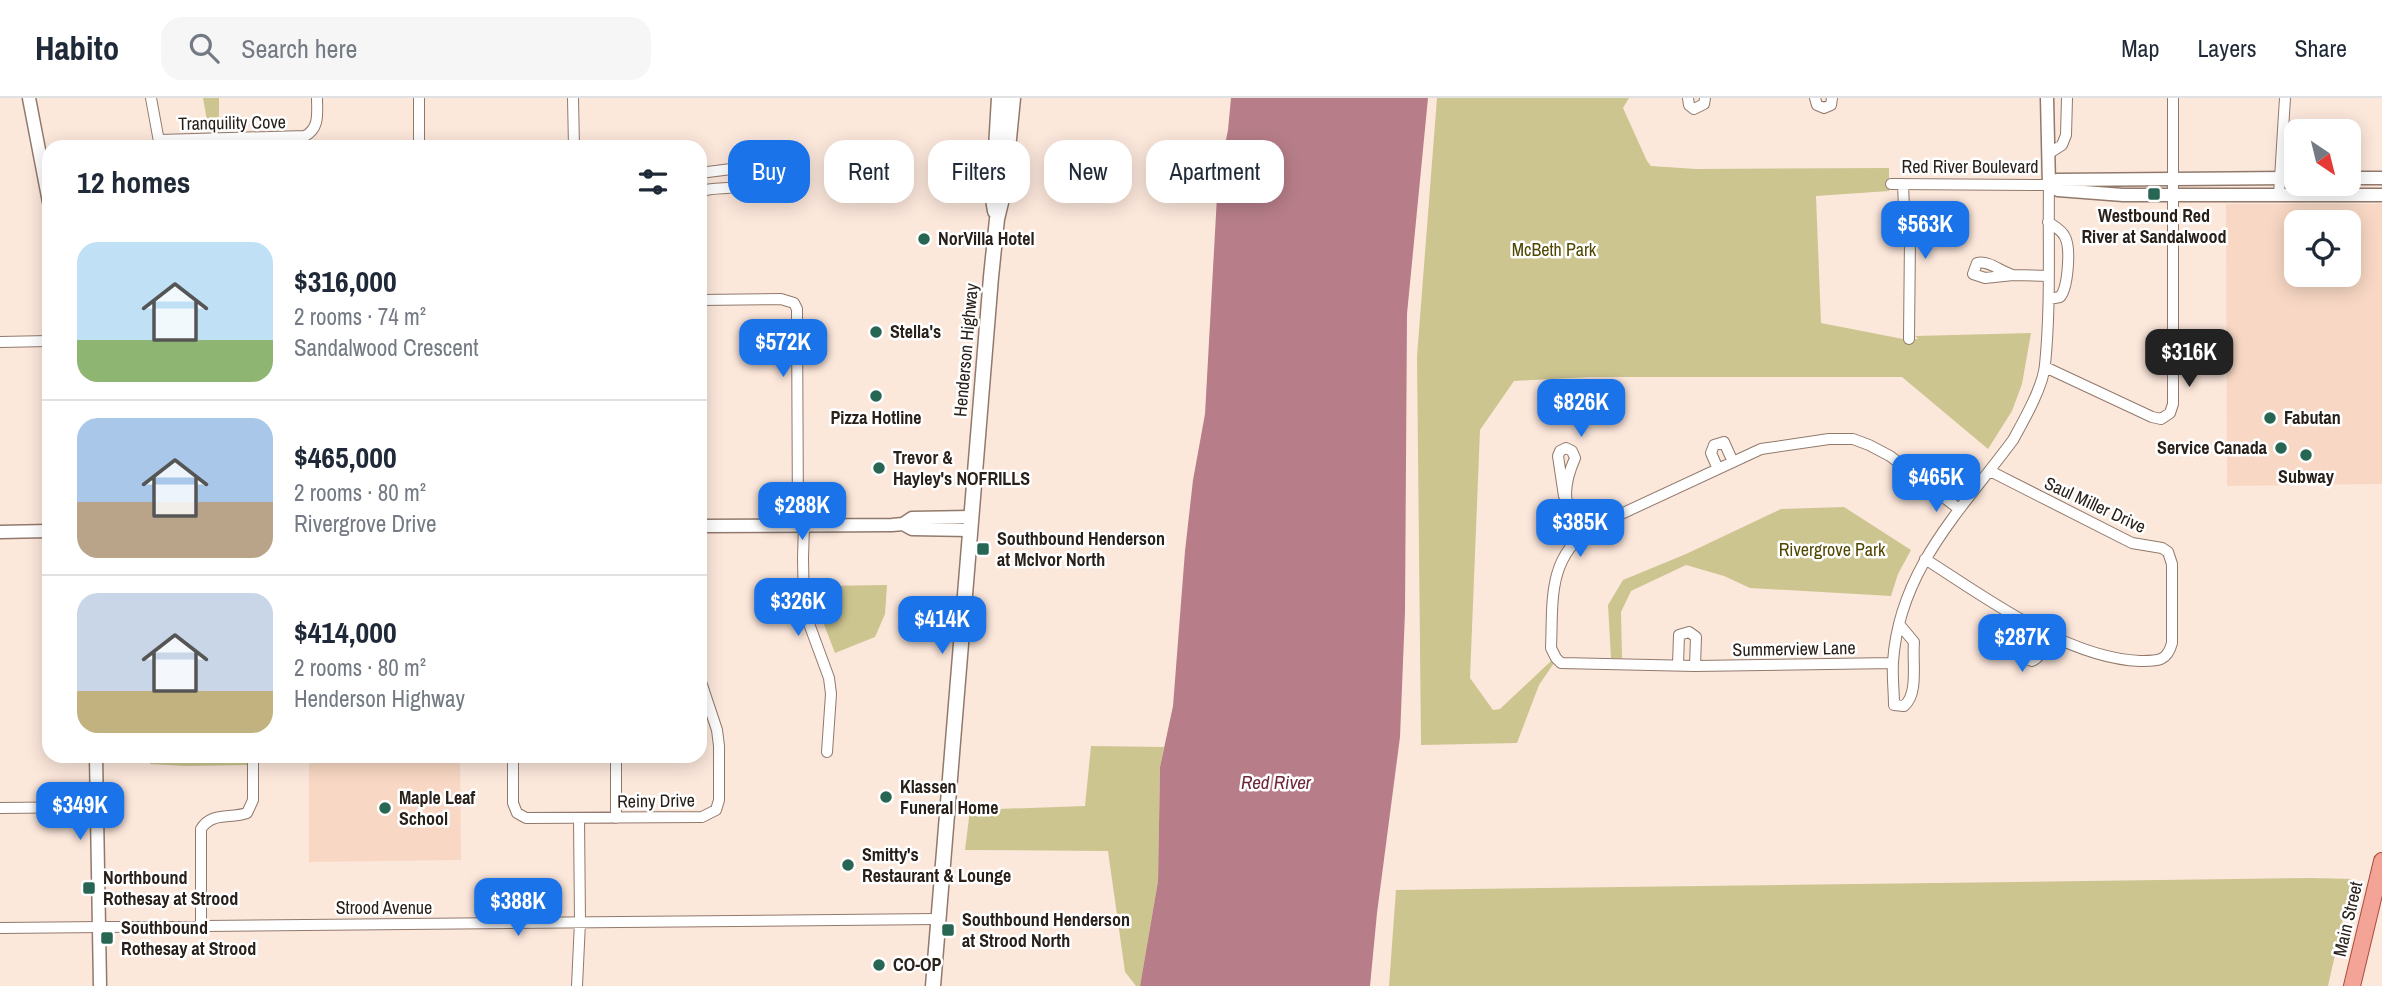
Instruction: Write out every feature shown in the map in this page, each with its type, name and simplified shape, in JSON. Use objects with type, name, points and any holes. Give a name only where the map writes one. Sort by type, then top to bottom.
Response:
[{"type":"main road","name":"Henderson Highway","points":[[997,219],[993,199],[999,98]]},
{"type":"main road","name":"Henderson Highway","points":[[933,986],[997,219],[1004,190],[1013,98]]},
{"type":"main road","name":"Main Street","points":[[2352,986],[2382,861]]},
{"type":"street","points":[[29,98],[42,166]]},
{"type":"street","points":[[151,98],[159,140]]},
{"type":"street","name":"Tranquility Cove","points":[[222,140],[305,136],[312,132],[316,125],[317,98]]},
{"type":"street","points":[[419,98],[419,140]]},
{"type":"street","points":[[573,98],[574,140]]},
{"type":"street","points":[[1688,98],[1689,105],[1694,109],[1704,104],[1705,98]]},
{"type":"street","points":[[1815,98],[1816,105],[1824,108],[1831,105],[1832,98]]},
{"type":"street","points":[[1899,624],[1914,642],[1913,690],[1911,700],[1904,706],[1894,705],[1893,663],[1899,624],[1912,582],[1959,509],[1990,471],[2022,424],[2045,367],[2049,299],[2047,98]]},
{"type":"street","points":[[2048,154],[2062,145],[2066,135],[2067,98]]},
{"type":"street","points":[[2045,367],[2152,417],[2161,419],[2170,413],[2173,404],[2173,98]]},
{"type":"street","points":[[2279,195],[2285,98]]},
{"type":"street","points":[[707,172],[739,168],[745,172],[746,179],[742,186],[735,188],[707,189]]},
{"type":"street","points":[[2361,178],[2382,177]]},
{"type":"street","name":"Red River Boulevard","points":[[2049,185],[2057,180],[2284,178]]},
{"type":"street","name":"Red River Boulevard","points":[[1891,184],[2049,185],[2061,190],[2123,195],[2382,195]]},
{"type":"street","points":[[1903,184],[1904,209],[1910,237],[1909,339]]},
{"type":"street","points":[[2048,222],[2061,231],[2067,245],[2066,288],[2060,297],[2049,299]]},
{"type":"street","points":[[2013,275],[2048,276]]},
{"type":"street","points":[[707,300],[780,299],[794,303],[797,310],[804,610],[829,678],[831,694],[827,752]]},
{"type":"street","points":[[0,342],[42,341]]},
{"type":"street","name":"Summerview Lane","points":[[1893,663],[1695,666],[1561,663],[1552,648],[1555,578],[1563,557],[1580,535],[1591,528],[1772,446],[1853,439],[1890,456],[1959,509]]},
{"type":"street","points":[[1718,469],[1711,453],[1718,442],[1724,442],[1733,462]]},
{"type":"street","name":"Saul Miller Drive","points":[[1925,559],[2013,615],[2105,656],[2123,660],[2162,659],[2170,653],[2171,557],[2162,548],[2132,543],[1990,471]]},
{"type":"street","points":[[1564,496],[1580,535]]},
{"type":"street","points":[[707,527],[903,524],[912,519],[970,523]]},
{"type":"street","points":[[0,532],[42,531]]},
{"type":"street","points":[[1678,665],[1679,635],[1689,632],[1696,637],[1695,666]]},
{"type":"street","name":"Reiny Drive","points":[[513,763],[513,803],[517,813],[526,818],[702,817],[716,810],[719,800],[719,746],[717,730],[707,700]]},
{"type":"street","points":[[96,763],[100,986]]},
{"type":"street","points":[[201,925],[201,829],[205,821],[214,817],[239,816],[252,807],[253,763]]},
{"type":"street","points":[[615,763],[616,818]]},
{"type":"street","points":[[0,808],[96,807]]},
{"type":"street","points":[[577,986],[580,922],[579,818]]},
{"type":"street","name":"Strood Avenue","points":[[0,928],[937,919]]},
{"type":"shaded area","points":[[2226,204],[2382,204],[2382,484],[2227,486]]},
{"type":"shaded area","name":"Maple Leaf School","points":[[309,763],[460,763],[461,860],[309,862]]},
{"type":"green space","points":[[203,98],[219,98],[219,133],[209,132]]},
{"type":"green space","name":"McBeth Park","points":[[1437,98],[1629,98],[1623,108],[1651,166],[1696,169],[1889,168],[1889,191],[1816,196],[1821,323],[1903,339],[1918,339],[1915,336],[2031,333],[2022,384],[2012,411],[1988,449],[1902,377],[1590,377],[1514,381],[1480,430],[1470,678],[1493,710],[1500,709],[1551,661],[1554,663],[1539,685],[1517,743],[1421,745],[1417,356]]},
{"type":"green space","name":"Rivergrove Park","points":[[1844,507],[1911,550],[1898,574],[1891,596],[1750,588],[1724,576],[1686,565],[1631,591],[1621,612],[1622,658],[1611,658],[1608,605],[1623,580],[1686,554],[1781,509]]},
{"type":"green space","points":[[887,585],[885,614],[875,637],[835,653],[820,614],[818,586]]},
{"type":"green space","points":[[1091,746],[1164,747],[1160,767],[1158,881],[1140,986],[1136,986],[1125,972],[1108,851],[965,850],[970,810],[1085,806]]},
{"type":"green space","points":[[248,763],[248,765],[185,766],[150,764]]},
{"type":"green space","points":[[2352,879],[2328,986],[1389,986],[1396,890]]},
{"type":"water","name":"Red River","points":[[1231,98],[1428,98],[1407,314],[1405,612],[1400,737],[1370,986],[1140,986],[1158,881],[1160,767],[1173,706],[1185,551],[1193,480],[1205,414],[1217,203],[1284,203],[1284,140],[1226,140]]},
{"type":"place","name":"Westbound Red River at Sandalwood","points":[[2154,194]]},
{"type":"place","name":"NorVilla Hotel","points":[[924,239]]},
{"type":"place","name":"Stella's","points":[[876,332]]},
{"type":"place","name":"Pizza Hotline","points":[[876,396]]},
{"type":"place","name":"Fabutan","points":[[2270,418]]},
{"type":"place","name":"Service Canada","points":[[2281,448]]},
{"type":"place","name":"Subway","points":[[2306,455]]},
{"type":"place","name":"Trevor & Hayley's NOFRILLS","points":[[879,468]]},
{"type":"place","name":"Southbound Henderson at McIvor North","points":[[983,549]]},
{"type":"place","name":"Klassen Funeral Home","points":[[886,797]]},
{"type":"place","name":"Maple Leaf School","points":[[385,808]]},
{"type":"place","name":"Smitty's Restaurant & Lounge","points":[[848,865]]},
{"type":"place","name":"Northbound Rothesay at Strood","points":[[89,888]]},
{"type":"place","name":"Southbound Henderson at Strood North","points":[[948,930]]},
{"type":"place","name":"Southbound Rothesay at Strood","points":[[107,938]]},
{"type":"place","name":"CO-OP","points":[[879,965]]}]
